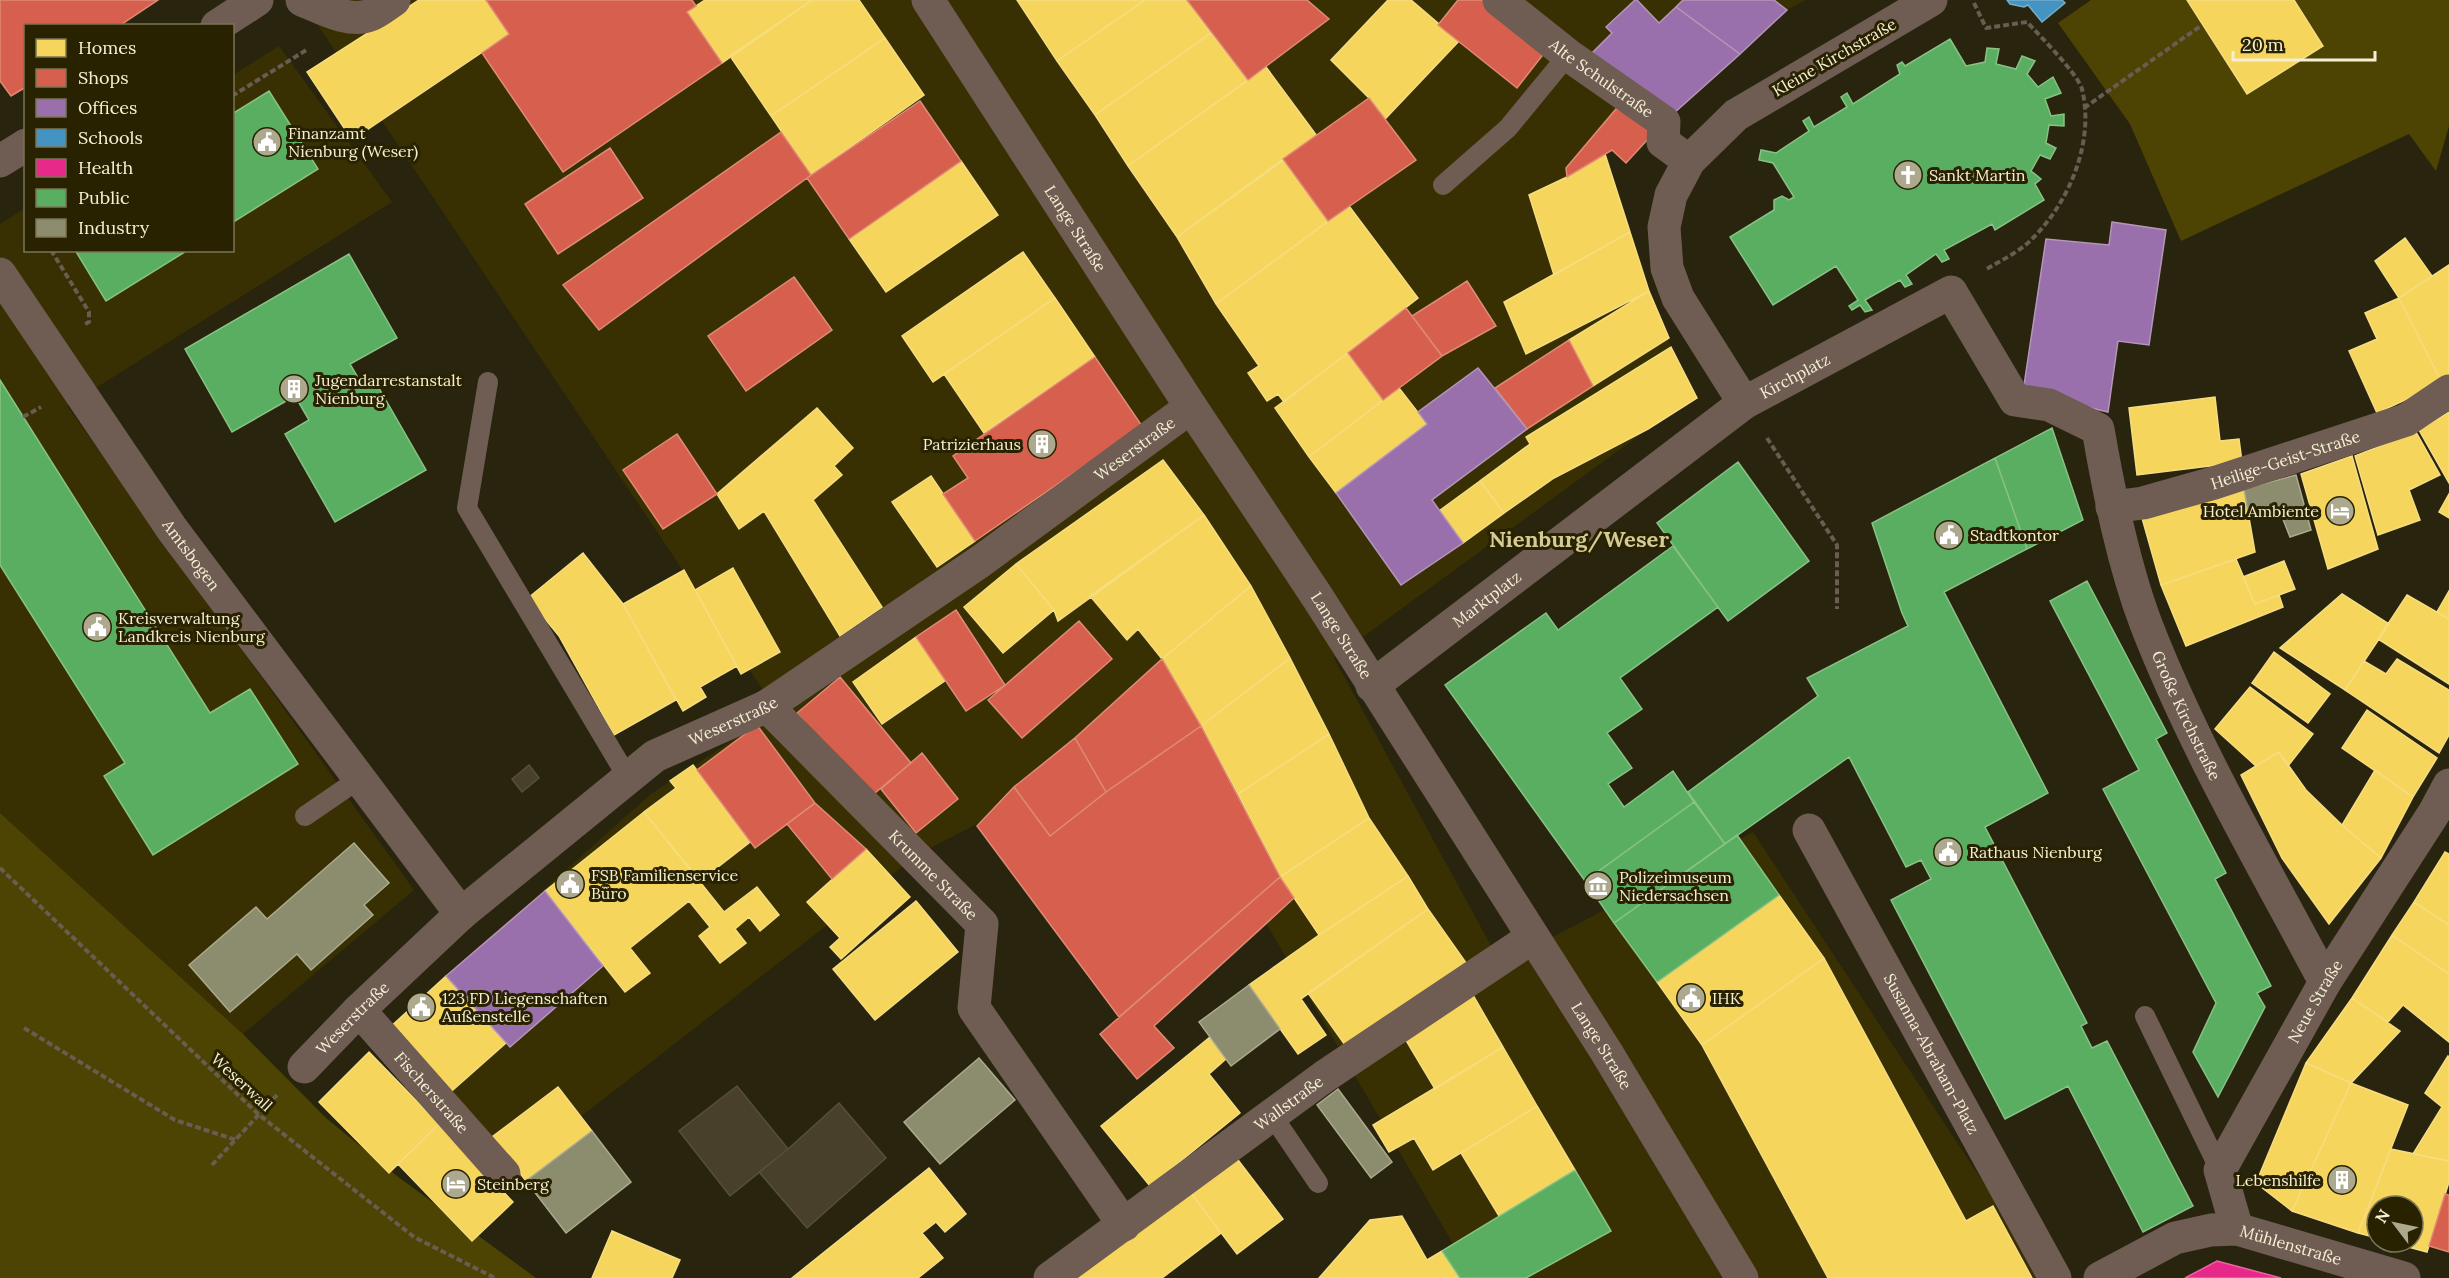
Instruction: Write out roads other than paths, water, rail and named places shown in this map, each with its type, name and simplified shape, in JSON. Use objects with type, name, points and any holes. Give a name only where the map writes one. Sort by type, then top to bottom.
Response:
[{"type":"street","points":[[220,24],[258,0]]},
{"type":"street","points":[[302,0],[348,17],[368,16],[394,0]]},
{"type":"street","name":"Alte Schulstraße","points":[[1499,0],[1568,56],[1664,122],[1663,142],[1689,161]]},
{"type":"street","name":"Kleine Kirchstraße","points":[[1736,115],[1931,0]]},
{"type":"street","name":"Lange Straße","points":[[940,4],[1191,407],[1318,598],[1533,937],[1704,1211],[1743,1278]]},
{"type":"street","name":"Kirchplatz","points":[[1736,115],[1689,161],[1671,195],[1664,227],[1667,268],[1678,298],[1744,403],[1951,292],[2015,400],[2049,405],[2098,429]]},
{"type":"street","points":[[0,161],[24,146]]},
{"type":"street","name":"Amtsbogen","points":[[0,274],[172,529],[460,914]]},
{"type":"street","name":"Heilige-Geist-Straße","points":[[2112,507],[2143,503],[2214,483],[2406,420],[2449,391]]},
{"type":"street","name":"Marktplatz","points":[[1372,686],[1744,403]]},
{"type":"street","name":"Weserstraße","points":[[304,1067],[358,1010],[460,914],[655,756],[767,706],[981,561],[1191,407]]},
{"type":"street","name":"Große Kirchstraße","points":[[2098,429],[2112,507],[2146,623],[2197,738],[2325,982]]},
{"type":"street","name":"Krumme Straße","points":[[767,706],[982,924],[974,1008],[1124,1225]]},
{"type":"street","name":"Neue Straße","points":[[2220,1170],[2325,982],[2434,813],[2449,785]]},
{"type":"street","name":"Susanna-Abraham-Platz","points":[[1809,830],[2055,1278]]},
{"type":"street","name":"Wallstraße","points":[[1050,1278],[1334,1070],[1533,937]]},
{"type":"street","name":"Fischerstraße","points":[[358,1010],[504,1174]]},
{"type":"street","points":[[2100,1278],[2175,1238],[2224,1229],[2220,1170]]},
{"type":"street","name":"Mühlenstraße","points":[[2224,1229],[2404,1278]]},
{"type":"lane","points":[[1443,185],[1508,128],[1568,56]]},
{"type":"lane","points":[[488,382],[467,508],[628,778]]},
{"type":"lane","points":[[305,816],[359,779]]},
{"type":"lane","points":[[2145,1016],[2220,1170]]},
{"type":"lane","points":[[1272,1115],[1318,1183]]},
{"type":"place","name":"Finanzamt Nienburg (Weser)","points":[[267,142]]},
{"type":"place","name":"Sankt Martin","points":[[1908,175]]},
{"type":"place","name":"Jugendarrestanstalt Nienburg","points":[[294,389]]},
{"type":"place","name":"Patrizierhaus","points":[[1042,444]]},
{"type":"place","name":"Hotel Ambiente","points":[[2340,511]]},
{"type":"place","name":"Stadtkontor","points":[[1949,535]]},
{"type":"place","name":"Kreisverwaltung Landkreis Nienburg","points":[[97,627]]},
{"type":"place","name":"Rathaus Nienburg","points":[[1948,852]]},
{"type":"place","name":"FSB Familienservice Büro","points":[[570,884]]},
{"type":"place","name":"Polizeimuseum Niedersachsen","points":[[1598,886]]},
{"type":"place","name":"IHK","points":[[1691,998]]},
{"type":"place","name":"123 FD Liegenschaften Außenstelle","points":[[421,1007]]},
{"type":"place","name":"Lebenshilfe","points":[[2342,1180]]},
{"type":"place","name":"Steinberg","points":[[456,1184]]},
{"type":"district","name":"Nienburg/Weser","points":[[1579,539]]}]
